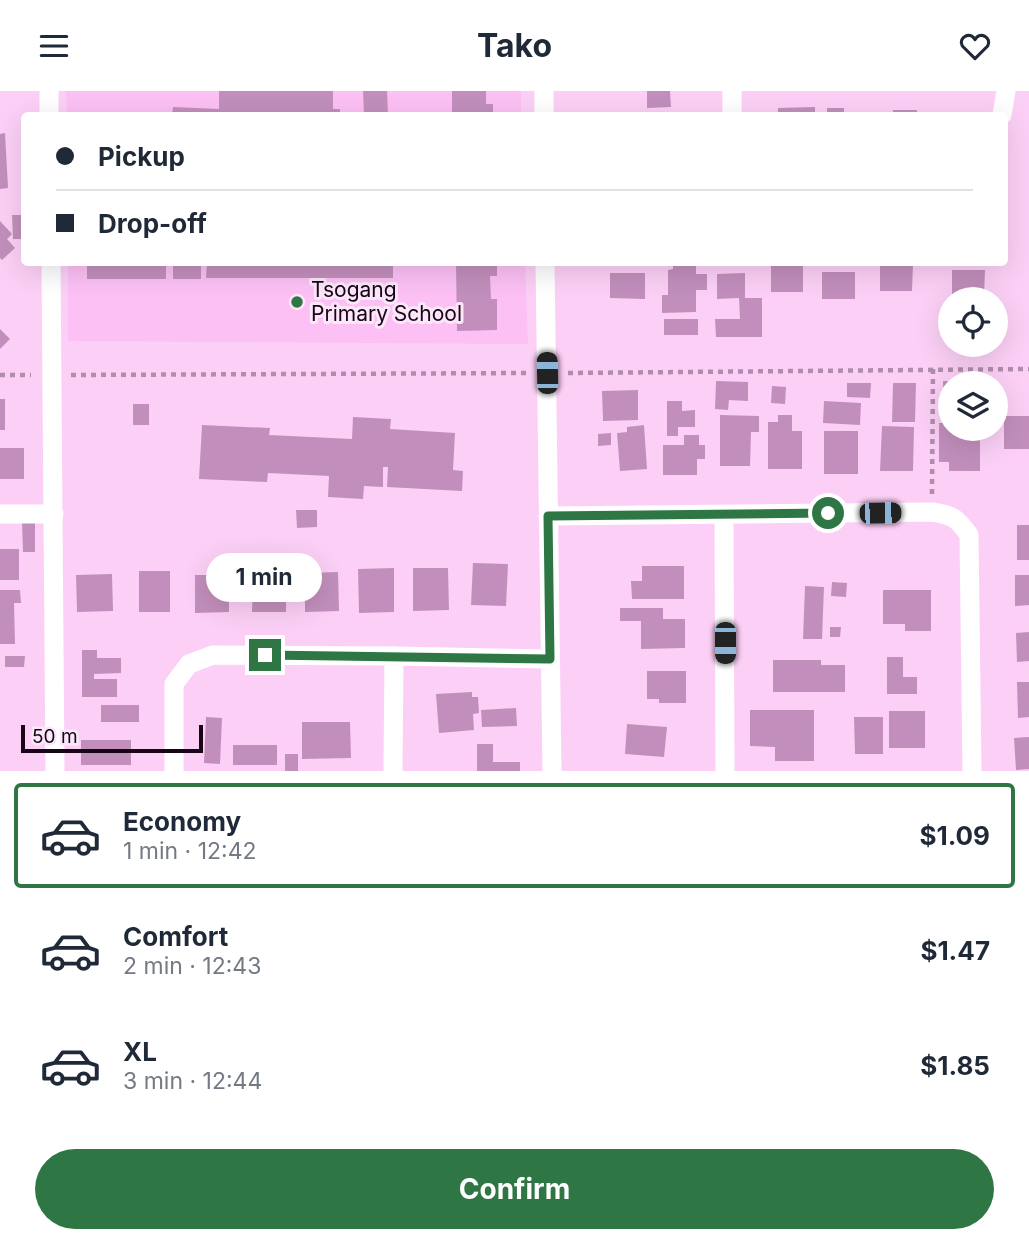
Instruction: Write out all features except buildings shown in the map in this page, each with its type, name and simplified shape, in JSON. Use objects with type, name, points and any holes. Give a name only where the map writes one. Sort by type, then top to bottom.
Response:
[{"type":"street","points":[[49,91],[49,112]]},
{"type":"street","points":[[544,91],[544,112]]},
{"type":"street","points":[[732,91],[732,112]]},
{"type":"street","points":[[1002,112],[1006,91]]},
{"type":"street","points":[[51,266],[55,771]]},
{"type":"street","points":[[545,266],[552,771]]},
{"type":"street","points":[[548,516],[932,512],[959,520],[968,535],[972,771]]},
{"type":"street","points":[[0,514],[54,514]]},
{"type":"street","points":[[724,515],[725,771]]},
{"type":"street","points":[[174,771],[174,684],[189,664],[213,655],[550,659]]},
{"type":"street","points":[[393,771],[394,656]]},
{"type":"path","points":[[932,512],[933,369]]},
{"type":"path","points":[[0,375],[1029,369]]},
{"type":"shaded area","points":[[66,91],[521,91],[521,112],[67,112]]},
{"type":"shaded area","name":"Tsogang Primary School","points":[[68,266],[525,266],[528,344],[68,341]]},
{"type":"place","name":"Tsogang Primary School","points":[[297,302]]},
{"type":"route","points":[[265,655],[550,659],[548,516],[828,513]]}]
